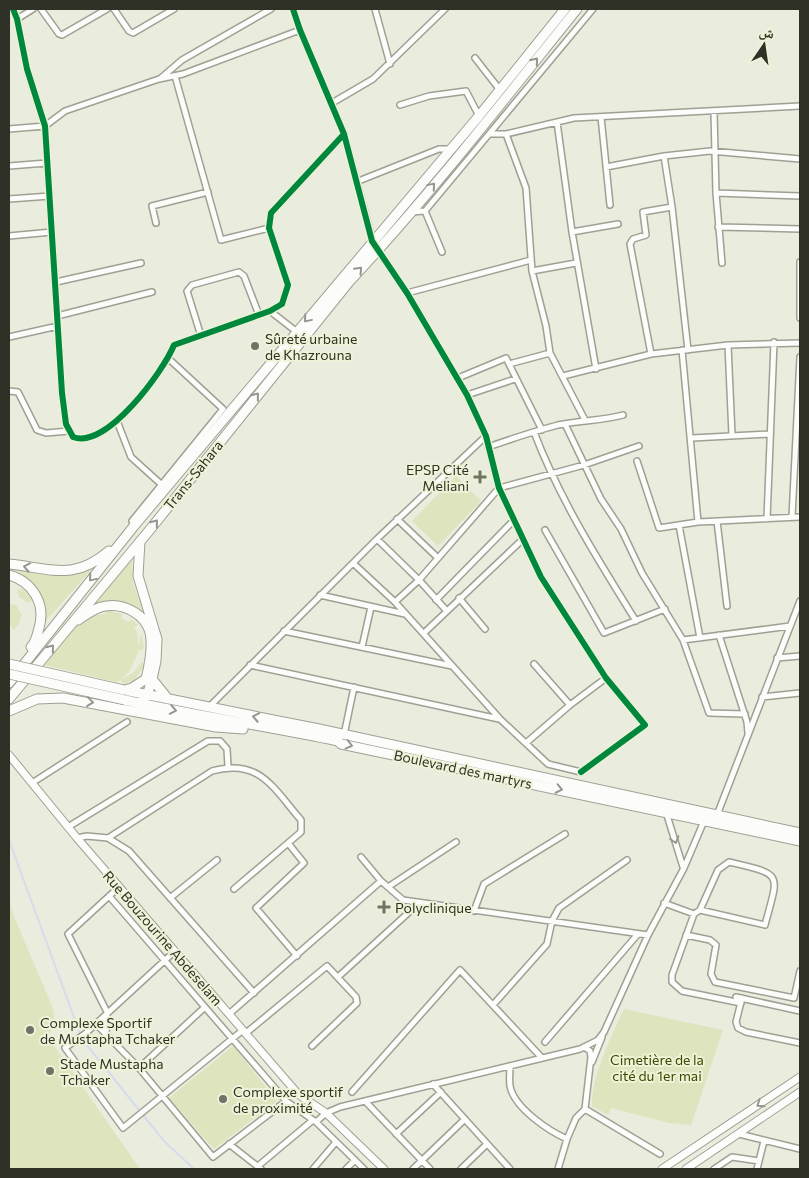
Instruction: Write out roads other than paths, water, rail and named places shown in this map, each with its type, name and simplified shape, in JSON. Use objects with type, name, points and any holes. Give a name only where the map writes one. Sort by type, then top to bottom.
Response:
[{"type":"highway","points":[[9,683],[133,528],[372,241],[479,116],[565,9]]},
{"type":"highway","name":"Trans-Sahara","points":[[9,699],[349,282],[410,212],[577,9]]},
{"type":"highway","points":[[9,564],[57,572],[81,569],[102,557],[133,528]]},
{"type":"highway","points":[[140,540],[138,576],[157,638],[156,661],[144,698]]},
{"type":"highway","points":[[9,575],[28,586],[37,597],[41,606],[38,630],[24,662]]},
{"type":"highway","points":[[68,628],[92,611],[102,607],[115,605],[137,614],[149,628],[152,640],[149,679],[168,699]]},
{"type":"highway","points":[[9,664],[124,690],[144,698]]},
{"type":"highway","points":[[9,674],[125,700],[144,698]]},
{"type":"highway","points":[[124,690],[149,679]]},
{"type":"highway","points":[[9,711],[37,699],[63,698],[216,727],[267,728]]},
{"type":"highway","name":"Boulevard des martyrs","points":[[144,698],[168,699],[344,735],[583,790],[666,812],[800,841]]},
{"type":"highway","name":"Boulevard des martyrs","points":[[144,698],[267,728],[292,731],[338,741],[341,744],[717,815],[800,833]]},
{"type":"street","points":[[13,9],[18,19],[27,69],[45,126],[62,393],[69,431],[73,437],[86,440],[98,436],[117,421],[157,376],[174,345],[270,311],[282,304],[288,285],[269,228],[271,213],[344,134]]},
{"type":"street","points":[[18,19],[33,9]]},
{"type":"street","points":[[40,9],[59,34],[62,35],[106,9]]},
{"type":"street","points":[[114,9],[128,31],[132,33],[174,9]]},
{"type":"street","points":[[159,79],[182,60],[271,9]]},
{"type":"street","points":[[293,9],[344,134],[372,241],[407,293],[467,395],[486,436],[498,488],[541,577],[606,678],[645,725],[581,772],[548,764],[500,719],[395,602],[353,563]]},
{"type":"street","points":[[375,9],[390,64]]},
{"type":"street","points":[[332,103],[373,78],[390,64],[446,9]]},
{"type":"street","points":[[410,212],[425,211],[593,9]]},
{"type":"street","points":[[9,129],[45,126],[66,111],[159,79],[175,76],[300,30]]},
{"type":"street","points":[[475,58],[500,90]]},
{"type":"street","points":[[175,76],[221,240],[269,228]]},
{"type":"street","points":[[400,105],[430,96],[466,91],[479,116]]},
{"type":"street","points":[[490,134],[506,134],[557,122],[601,117],[800,106]]},
{"type":"street","points":[[714,112],[716,193],[722,263]]},
{"type":"street","points":[[601,117],[610,205]]},
{"type":"street","points":[[557,122],[576,263],[596,369]]},
{"type":"street","points":[[506,134],[526,188],[532,271],[546,326],[550,352],[585,420]]},
{"type":"street","points":[[356,182],[440,149],[451,149]]},
{"type":"street","points":[[606,167],[664,156],[715,152],[800,159]]},
{"type":"street","points":[[664,156],[672,207],[698,522]]},
{"type":"street","points":[[9,166],[47,163]]},
{"type":"street","points":[[156,223],[152,206],[208,192]]},
{"type":"street","points":[[716,193],[800,196]]},
{"type":"street","points":[[9,199],[50,196]]},
{"type":"street","points":[[651,354],[630,244],[633,239],[646,234],[643,212],[672,207]]},
{"type":"street","points":[[425,211],[442,252]]},
{"type":"street","points":[[572,232],[618,224]]},
{"type":"street","points":[[718,227],[800,229]]},
{"type":"street","points":[[9,236],[52,232]]},
{"type":"street","points":[[407,293],[531,260]]},
{"type":"street","points":[[800,262],[800,318]]},
{"type":"street","points":[[56,282],[141,263]]},
{"type":"street","points":[[532,271],[576,263]]},
{"type":"street","points":[[201,336],[187,291],[192,285],[238,272],[244,276],[259,315]]},
{"type":"street","points":[[57,316],[152,292]]},
{"type":"street","points":[[270,311],[297,332]]},
{"type":"street","points":[[9,337],[58,326]]},
{"type":"street","points":[[563,376],[651,354],[728,345],[774,342],[800,343]]},
{"type":"street","points":[[767,519],[774,342]]},
{"type":"street","points":[[728,345],[732,435]]},
{"type":"street","points":[[509,364],[550,352]]},
{"type":"street","points":[[792,516],[800,357]]},
{"type":"street","points":[[458,378],[506,358],[542,430]]},
{"type":"street","points":[[133,528],[132,521],[223,409],[168,359]]},
{"type":"street","points":[[467,395],[515,379]]},
{"type":"street","points":[[9,391],[18,392],[22,397],[37,430],[46,433],[69,431]]},
{"type":"street","points":[[488,447],[565,424],[585,420],[606,420],[623,415]]},
{"type":"street","points":[[117,421],[131,457],[162,485]]},
{"type":"street","points":[[565,424],[584,465],[683,640],[709,713],[745,714]]},
{"type":"street","points":[[534,432],[550,474],[588,543],[636,621]]},
{"type":"street","points":[[692,438],[770,434]]},
{"type":"street","points":[[208,708],[397,519],[486,436]]},
{"type":"street","points":[[395,602],[419,580],[498,488],[584,465],[639,446]]},
{"type":"street","points":[[638,461],[659,528],[717,520],[800,516]]},
{"type":"street","points":[[397,519],[438,558]]},
{"type":"street","points":[[436,600],[514,520]]},
{"type":"street","points":[[717,520],[727,606]]},
{"type":"street","points":[[679,525],[700,638]]},
{"type":"street","points":[[545,530],[604,633],[665,609]]},
{"type":"street","points":[[377,539],[419,580],[446,610]]},
{"type":"street","points":[[424,633],[458,598],[523,539]]},
{"type":"street","points":[[320,596],[406,615]]},
{"type":"street","points":[[458,598],[485,629]]},
{"type":"street","points":[[717,815],[800,601]]},
{"type":"street","points":[[362,647],[371,607]]},
{"type":"street","points":[[683,640],[790,626]]},
{"type":"street","points":[[284,631],[452,666]]},
{"type":"street","points":[[719,635],[745,714],[748,736]]},
{"type":"street","points":[[777,658],[800,656]]},
{"type":"street","points":[[534,664],[570,705]]},
{"type":"street","points":[[250,665],[500,719]]},
{"type":"street","points":[[526,743],[570,705],[606,678]]},
{"type":"street","points":[[344,735],[354,687]]},
{"type":"street","points":[[762,697],[800,693]]},
{"type":"street","points":[[32,783],[127,722]]},
{"type":"street","points":[[68,828],[208,741],[220,741],[227,750],[228,766]]},
{"type":"street","name":"Rue Bouzourine Abdeselam","points":[[9,755],[68,828],[298,1094],[326,1113],[384,1169]]},
{"type":"street","points":[[108,838],[212,771],[228,766],[262,774],[301,820],[301,832],[234,889]]},
{"type":"street","points":[[581,772],[583,790]]},
{"type":"street","points":[[666,812],[684,868]]},
{"type":"street","points":[[590,1069],[604,1032],[648,935],[684,868],[704,820]]},
{"type":"street","points":[[474,911],[484,884],[565,834]]},
{"type":"street","points":[[77,838],[87,836],[108,838],[129,851],[254,993]]},
{"type":"street","points":[[388,887],[456,842]]},
{"type":"street","points":[[288,843],[304,863],[256,908],[297,956]]},
{"type":"street","points":[[361,857],[381,881],[403,900],[418,904],[648,935]]},
{"type":"street","points":[[170,898],[217,860]]},
{"type":"street","points":[[493,1005],[547,944],[552,921],[559,908],[627,860]]},
{"type":"street","points":[[700,910],[765,925],[776,883],[773,876],[767,871],[729,862],[718,870],[700,910],[694,914],[686,934],[672,974],[674,985],[682,991],[800,1011]]},
{"type":"street","points":[[229,1014],[381,881]]},
{"type":"street","points":[[106,1036],[107,1012],[68,934],[119,887]]},
{"type":"street","points":[[109,896],[286,1101],[314,1121],[364,1169]]},
{"type":"street","points":[[664,903],[694,914]]},
{"type":"street","points":[[338,977],[418,904]]},
{"type":"street","points":[[545,1042],[638,934]]},
{"type":"street","points":[[686,934],[714,942],[717,949],[711,978],[715,982],[794,998],[800,971]]},
{"type":"street","points":[[175,951],[86,1033],[65,1048],[123,1128],[232,1039],[245,1032],[327,966],[356,997],[356,1006],[312,1046]]},
{"type":"street","points":[[352,1092],[460,970],[542,1058]]},
{"type":"street","points":[[738,987],[739,1000],[736,1022],[741,1030],[800,1043]]},
{"type":"street","points":[[139,1068],[205,1007]]},
{"type":"street","points":[[96,1024],[139,1068],[213,1157],[286,1101]]},
{"type":"street","points":[[229,1144],[259,1168],[326,1113],[365,1101],[584,1047],[598,1040],[604,1032]]},
{"type":"street","points":[[558,1169],[576,1118],[585,1109],[590,1052],[584,1047]]},
{"type":"street","points":[[510,1066],[510,1087],[517,1101],[547,1130],[567,1140]]},
{"type":"street","points":[[662,1169],[800,1077]]},
{"type":"street","points":[[433,1084],[510,1169]]},
{"type":"street","points":[[396,1134],[441,1092]]},
{"type":"street","points":[[686,1169],[800,1092]]},
{"type":"street","points":[[365,1101],[430,1169]]},
{"type":"street","points":[[585,1109],[660,1154]]},
{"type":"street","points":[[413,1169],[466,1119]]},
{"type":"street","points":[[739,1134],[800,1149]]},
{"type":"street","points":[[756,1169],[764,1141]]},
{"type":"street","points":[[313,1169],[336,1142]]},
{"type":"street","points":[[461,1169],[488,1144]]},
{"type":"street","points":[[714,1169],[732,1157],[759,1161]]},
{"type":"street","points":[[346,1169],[355,1160]]},
{"type":"waterway","points":[[9,840],[82,1039],[164,1141],[194,1169]]},
{"type":"place","name":"Sûreté urbaine de Khazrouna","points":[[255,346]]},
{"type":"place","name":"EPSP Cité Meliani","points":[[480,477]]},
{"type":"place","name":"Polyclinique","points":[[384,907]]},
{"type":"place","name":"Complexe Sportif de Mustapha Tchaker","points":[[30,1030]]},
{"type":"place","name":"Stade Mustapha Tchaker","points":[[50,1071]]},
{"type":"place","name":"Complexe sportif de proximité","points":[[223,1099]]},
{"type":"park label","name":"Cimetière de la cité du 1er mai","points":[[657,1068]]}]
